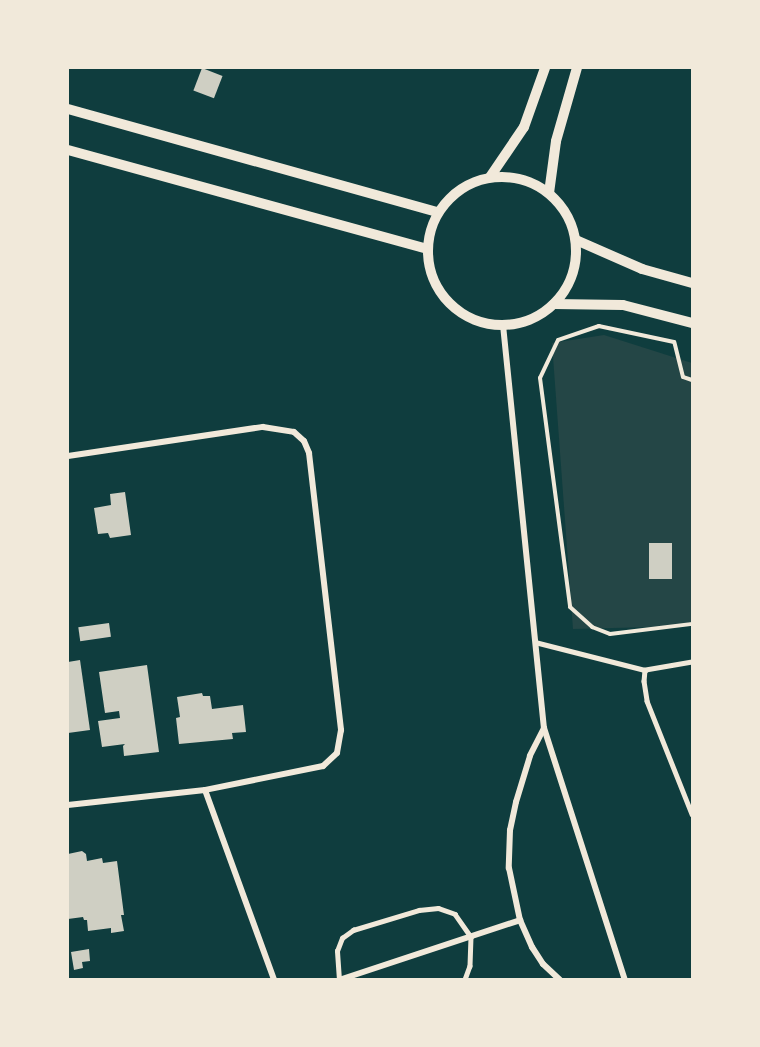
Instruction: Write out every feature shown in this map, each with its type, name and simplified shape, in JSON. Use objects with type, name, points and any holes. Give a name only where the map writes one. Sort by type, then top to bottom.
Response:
[{"type":"street","points":[[490,177],[524,127],[545,68]]},
{"type":"street","points":[[549,193],[556,141],[577,68]]},
{"type":"street","points":[[68,109],[438,212]]},
{"type":"street","points":[[68,150],[427,249]]},
{"type":"street","points":[[490,177],[511,177],[531,182],[549,193],[567,214],[576,240],[576,263],[568,286],[554,304],[539,316],[522,323],[503,325],[479,322],[458,311],[441,294],[430,273],[427,249],[430,229],[438,212],[452,195],[470,183],[490,177]]},
{"type":"street","points":[[576,240],[642,269],[693,283]]},
{"type":"street","points":[[554,304],[623,305],[693,323]]},
{"type":"street","points":[[503,325],[544,728],[625,980]]},
{"type":"street","points":[[68,456],[263,427],[294,432],[304,441],[309,453],[340,730],[337,753],[323,766],[205,790],[68,805]]},
{"type":"street","points":[[544,728],[530,756],[510,830],[511,885],[520,920],[543,964],[560,980]]},
{"type":"street","points":[[205,790],[274,980]]},
{"type":"street","points":[[339,980],[520,920]]},
{"type":"lane","points":[[535,642],[645,670],[693,662]]},
{"type":"lane","points":[[645,670],[647,701],[693,814]]},
{"type":"lane","points":[[339,980],[338,951],[342,938],[353,930],[419,910],[438,908],[455,914],[471,937],[470,966],[465,980]]},
{"type":"path","points":[[693,380],[683,377],[674,342],[598,326],[558,340],[540,378],[570,607],[592,627],[610,634],[693,624]]},
{"type":"shaded area","points":[[604,335],[692,363],[692,626],[573,629],[552,343]]},
{"type":"building","points":[[202,68],[223,76],[214,98],[193,90]]},
{"type":"building","points":[[125,492],[131,535],[110,538],[108,533],[98,534],[94,508],[111,505],[110,494]]},
{"type":"building","points":[[649,543],[672,543],[672,579],[649,579]]},
{"type":"building","points":[[109,623],[111,637],[80,641],[78,627]]},
{"type":"building","points":[[80,660],[90,730],[68,733],[68,662]]},
{"type":"building","points":[[147,665],[159,752],[124,756],[123,746],[125,744],[102,747],[98,721],[120,718],[119,711],[105,713],[99,672]]},
{"type":"building","points":[[202,693],[203,696],[210,696],[212,709],[243,705],[246,732],[232,733],[233,739],[179,744],[176,718],[180,717],[177,697]]},
{"type":"building","points":[[82,851],[86,854],[87,861],[102,858],[103,863],[117,861],[124,931],[111,933],[111,928],[88,931],[87,920],[83,917],[68,919],[68,854]]},
{"type":"building","points":[[89,949],[90,961],[82,962],[83,968],[74,970],[71,952]]}]
